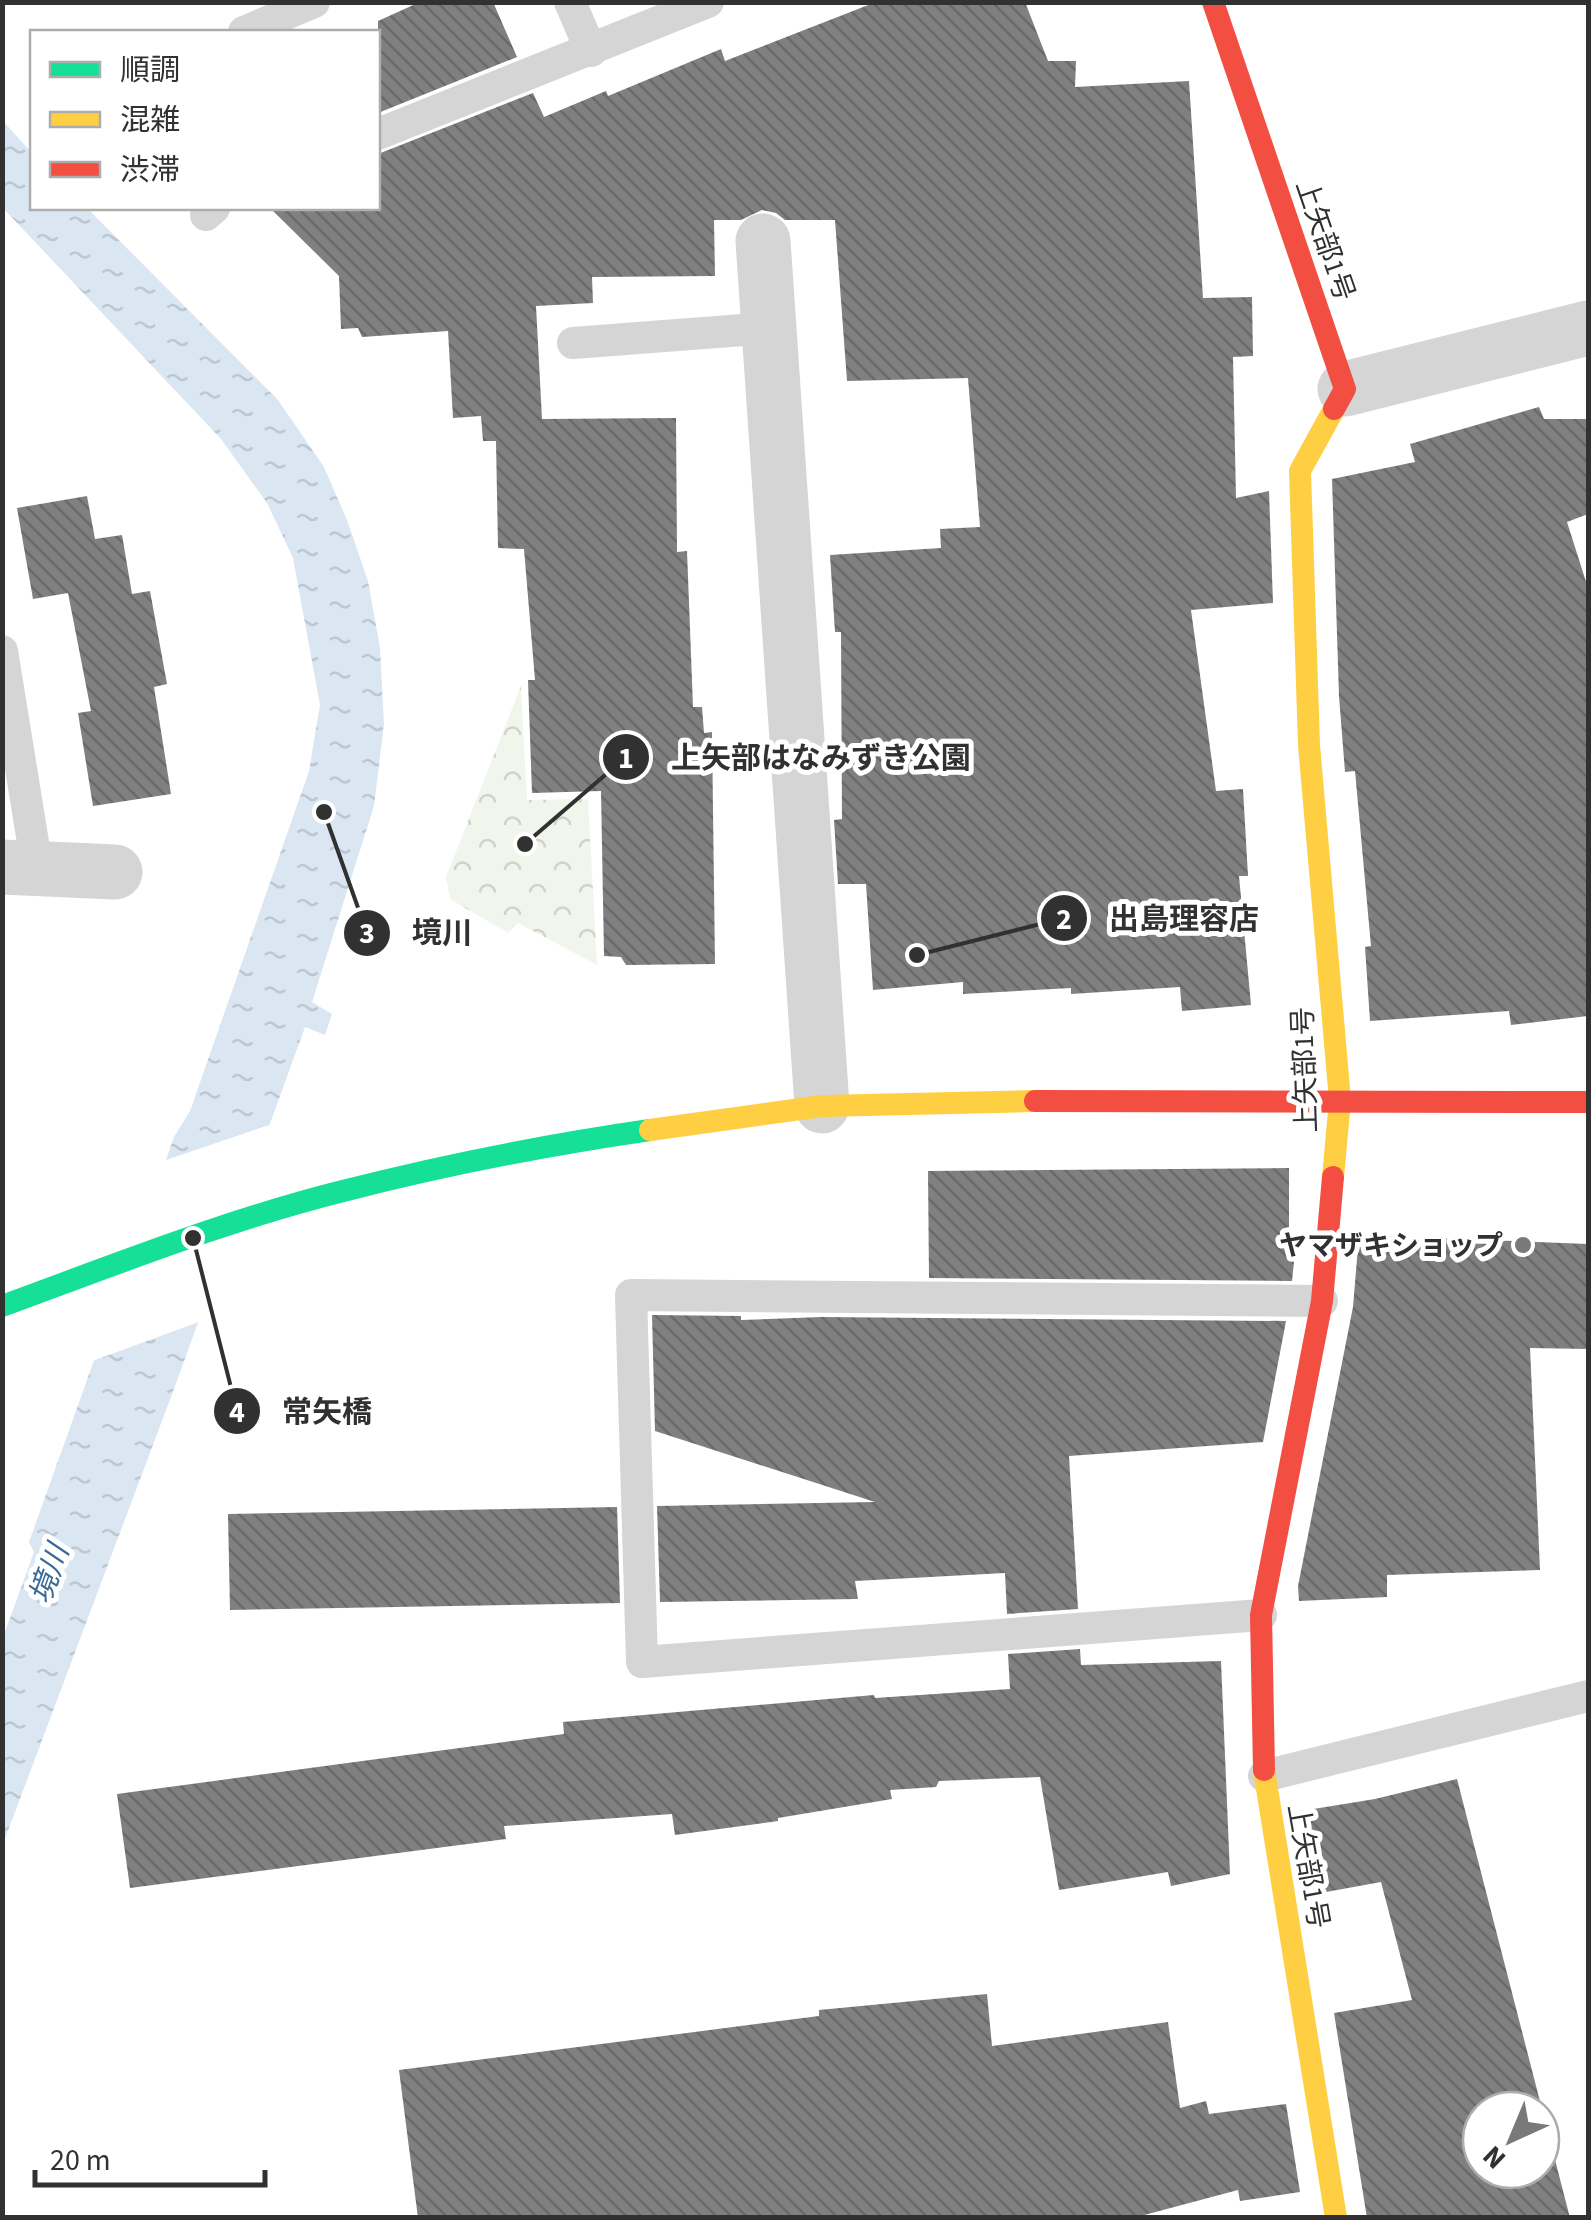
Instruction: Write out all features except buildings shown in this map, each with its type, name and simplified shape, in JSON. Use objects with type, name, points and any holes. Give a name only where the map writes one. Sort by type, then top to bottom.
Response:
[{"type":"street","name":"上矢部1号","points":[[1214,2],[1345,389],[1300,471],[1310,746],[1340,1100],[1322,1301],[1261,1615],[1264,1776],[1336,2218]]},
{"type":"street","points":[[763,241],[822,1106]]},
{"type":"street","points":[[1345,389],[1588,328]]},
{"type":"street","points":[[20,867],[115,872]]},
{"type":"street","points":[[2,1306],[179,1241],[341,1191],[566,1142],[822,1106],[972,1100],[1588,1102]]},
{"type":"lane","points":[[249,30],[314,2]]},
{"type":"lane","points":[[570,2],[590,51]]},
{"type":"lane","points":[[380,133],[708,2]]},
{"type":"lane","points":[[573,343],[769,328]]},
{"type":"lane","points":[[2,650],[20,867]]},
{"type":"lane","points":[[1261,1615],[642,1662],[631,1295],[1322,1301]]},
{"type":"lane","points":[[1264,1776],[1588,1696]]},
{"type":"green space","points":[[521,686],[527,800],[588,799],[597,965],[518,923],[508,933],[450,899],[446,877]]},
{"type":"water","points":[[3,121],[30,151],[30,210],[89,210],[278,400],[324,467],[368,581],[380,648],[384,724],[374,806],[312,1002],[332,1014],[325,1035],[305,1027],[3,1844],[2,1640],[34,1552],[29,1542],[174,1137],[190,1111],[309,771],[320,705],[293,558],[267,503],[221,439],[3,208]]},
{"type":"pier","points":[[275,1123],[204,1320],[87,1363],[160,1162]]},
{"type":"traffic: fast","points":[[2,1306],[171,1244],[300,1203],[457,1164],[650,1130]]},
{"type":"traffic: slow","points":[[1333,1177],[1340,1100],[1309,745],[1300,471],[1334,409]]},
{"type":"traffic: slow","points":[[650,1130],[822,1106],[1035,1101]]},
{"type":"traffic: slow","points":[[1264,1770],[1336,2218]]},
{"type":"traffic: jam","points":[[1213,2],[1345,389],[1334,409]]},
{"type":"traffic: jam","points":[[1035,1101],[1588,1102]]},
{"type":"traffic: jam","points":[[1264,1770],[1261,1615],[1322,1301],[1333,1177]]},
{"type":"place","name":"境川","points":[[324,812]]},
{"type":"place","name":"上矢部はなみずき公園","points":[[525,844]]},
{"type":"place","name":"出島理容店","points":[[917,955]]},
{"type":"place","name":"常矢橋","points":[[193,1238]]},
{"type":"place","name":"ヤマザキショップ","points":[[1523,1245]]}]
